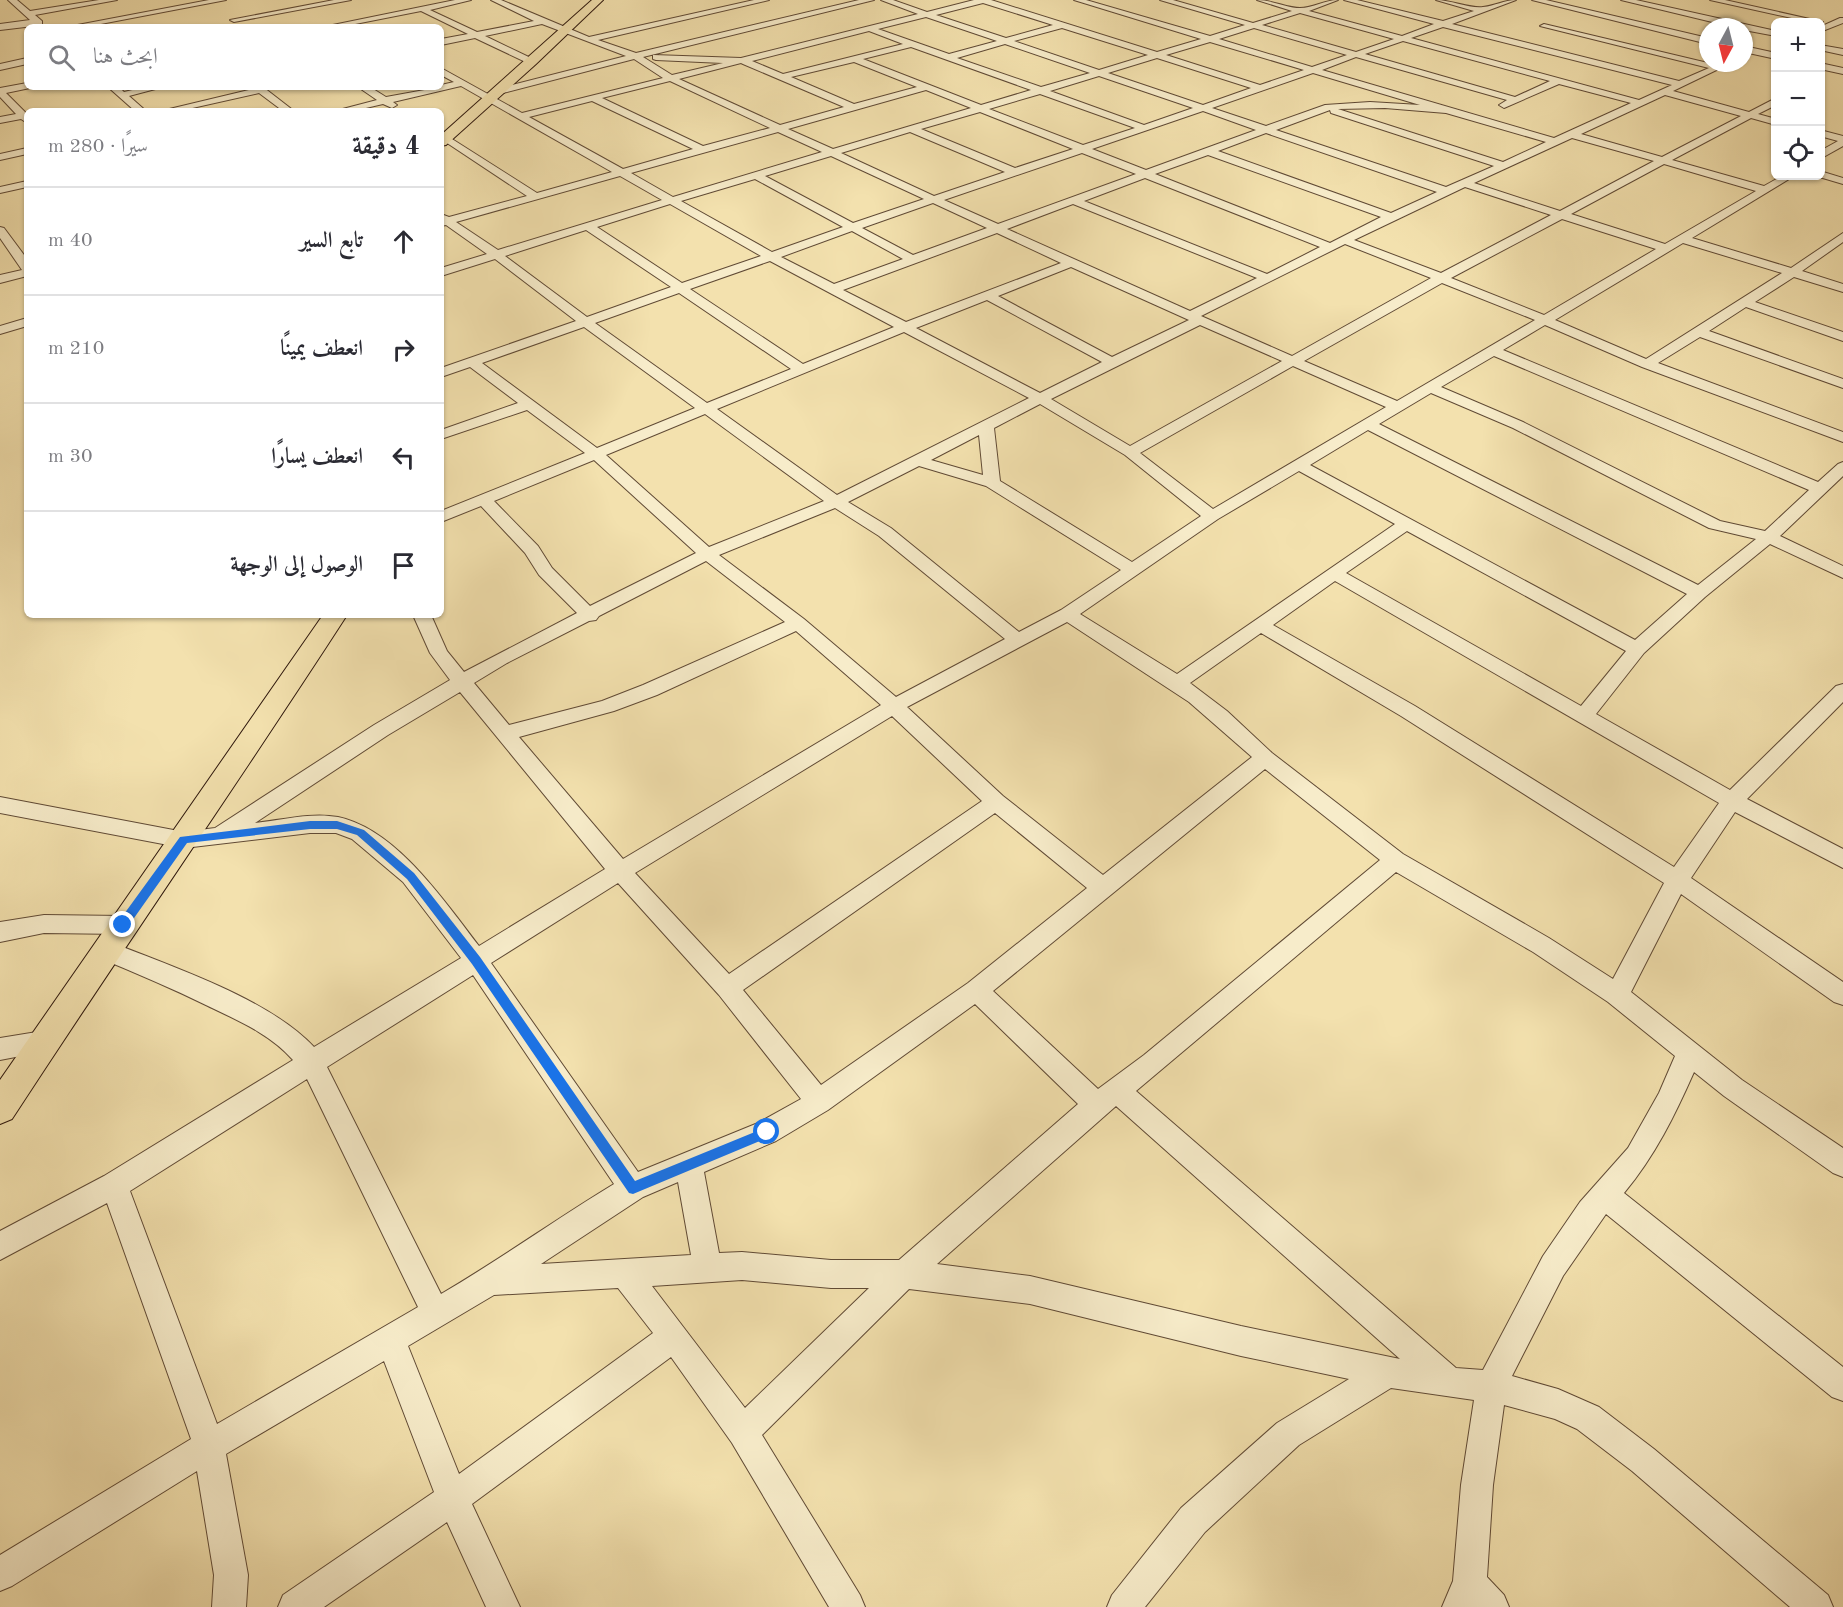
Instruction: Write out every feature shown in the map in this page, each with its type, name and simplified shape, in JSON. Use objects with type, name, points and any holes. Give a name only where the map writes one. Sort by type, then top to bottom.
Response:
[{"type":"main road","points":[[444,138],[532,63],[598,0]]},
{"type":"main road","points":[[0,1108],[105,950],[184,840],[333,618]]},
{"type":"street","points":[[12,0],[36,21]]},
{"type":"street","points":[[0,27],[36,21],[111,0],[139,21]]},
{"type":"street","points":[[87,24],[222,0]]},
{"type":"street","points":[[234,20],[347,0]]},
{"type":"street","points":[[342,24],[467,0]]},
{"type":"street","points":[[495,0],[563,32],[636,55],[745,61],[855,108]]},
{"type":"street","points":[[587,40],[765,0]]},
{"type":"street","points":[[494,95],[636,55],[870,0]]},
{"type":"street","points":[[885,0],[1103,72],[1446,191]]},
{"type":"street","points":[[520,116],[984,0],[1261,88]]},
{"type":"street","points":[[1078,0],[1556,142]]},
{"type":"street","points":[[1164,0],[1441,78],[1520,88],[1558,81],[1641,103]]},
{"type":"street","points":[[1261,0],[1487,62],[1520,88]]},
{"type":"street","points":[[444,272],[670,200],[758,176],[1334,0]]},
{"type":"street","points":[[1348,0],[1679,84]]},
{"type":"street","points":[[1440,0],[1481,10]]},
{"type":"street","points":[[452,367],[772,257],[853,226],[1206,108],[1512,0]]},
{"type":"street","points":[[1536,0],[1699,39]]},
{"type":"street","points":[[1625,0],[1704,18]]},
{"type":"street","points":[[1714,0],[1792,18]]},
{"type":"street","points":[[203,2],[215,9]]},
{"type":"street","points":[[704,3],[778,32]]},
{"type":"street","points":[[1604,4],[1541,27],[1699,60]]},
{"type":"street","points":[[1766,11],[1783,4]]},
{"type":"street","points":[[1096,17],[1138,6]]},
{"type":"street","points":[[422,9],[532,63]]},
{"type":"street","points":[[224,15],[240,24]]},
{"type":"street","points":[[946,58],[1005,40],[1085,20]]},
{"type":"street","points":[[1825,25],[1843,20]]},
{"type":"street","points":[[358,21],[363,24]]},
{"type":"street","points":[[444,41],[542,22]]},
{"type":"street","points":[[1825,27],[1843,33]]},
{"type":"street","points":[[867,28],[1144,128]]},
{"type":"street","points":[[1753,29],[1771,33]]},
{"type":"street","points":[[1509,40],[1520,36]]},
{"type":"street","points":[[1520,88],[1535,60],[1594,37]]},
{"type":"street","points":[[797,40],[807,44]]},
{"type":"street","points":[[782,77],[909,45]]},
{"type":"street","points":[[1825,48],[1843,52]]},
{"type":"street","points":[[1753,52],[1771,54]]},
{"type":"street","points":[[636,55],[670,78],[936,198],[1072,263],[1396,406]]},
{"type":"street","points":[[855,59],[923,88],[1330,248]]},
{"type":"street","points":[[0,66],[24,62]]},
{"type":"street","points":[[1441,78],[1487,62]]},
{"type":"street","points":[[221,835],[381,730],[500,659],[590,616],[707,554],[836,502],[1391,217],[1574,135],[1706,72]]},
{"type":"street","points":[[444,73],[461,83],[494,95],[520,116],[621,173],[903,328],[1038,398],[1130,452],[1212,516]]},
{"type":"street","points":[[1474,118],[1520,88],[1558,81]]},
{"type":"street","points":[[444,87],[461,83]]},
{"type":"street","points":[[0,92],[24,87]]},
{"type":"street","points":[[444,221],[782,129],[923,88]]},
{"type":"street","points":[[116,90],[137,108]]},
{"type":"street","points":[[122,95],[144,90]]},
{"type":"street","points":[[179,108],[255,90]]},
{"type":"street","points":[[260,90],[285,108]]},
{"type":"street","points":[[368,90],[398,108]]},
{"type":"street","points":[[354,108],[432,90]]},
{"type":"street","points":[[0,92],[24,117]]},
{"type":"street","points":[[1664,92],[1771,121]]},
{"type":"street","points":[[591,97],[703,150]]},
{"type":"street","points":[[1130,452],[1443,277],[1771,104]]},
{"type":"street","points":[[833,289],[1072,200],[1211,152],[1325,108],[1378,105],[1449,111]]},
{"type":"street","points":[[1325,108],[1505,166]]},
{"type":"street","points":[[1402,133],[1428,123],[1449,111]]},
{"type":"street","points":[[0,120],[24,118]]},
{"type":"street","points":[[911,129],[1014,172]]},
{"type":"street","points":[[1825,134],[1843,140]]},
{"type":"street","points":[[1574,135],[1764,190]]},
{"type":"street","points":[[444,140],[535,196]]},
{"type":"street","points":[[1825,153],[1843,140]]},
{"type":"street","points":[[0,157],[24,152]]},
{"type":"street","points":[[1211,152],[1391,217]]},
{"type":"street","points":[[1825,153],[1843,154]]},
{"type":"street","points":[[1825,175],[1843,181]]},
{"type":"street","points":[[758,176],[913,260]]},
{"type":"street","points":[[0,1246],[114,1185],[620,871],[894,706],[1067,614],[1212,516],[1782,180]]},
{"type":"street","points":[[0,190],[24,184]]},
{"type":"street","points":[[1466,184],[1564,215],[1793,272],[1843,288]]},
{"type":"street","points":[[1072,200],[1267,279]]},
{"type":"street","points":[[444,222],[497,255],[584,321],[836,502],[885,532],[1018,640]]},
{"type":"street","points":[[588,226],[802,369]]},
{"type":"street","points":[[0,230],[24,266]]},
{"type":"street","points":[[1344,240],[1546,319],[1647,364],[1843,437]]},
{"type":"street","points":[[1647,364],[1839,243]]},
{"type":"street","points":[[444,516],[903,328],[1072,263]]},
{"type":"street","points":[[0,279],[24,271]]},
{"type":"street","points":[[855,302],[872,275]]},
{"type":"street","points":[[987,296],[1112,362]]},
{"type":"street","points":[[1744,302],[1843,337]]},
{"type":"street","points":[[0,330],[24,323]]},
{"type":"street","points":[[1699,332],[1843,384]]},
{"type":"street","points":[[1494,351],[1820,489]]},
{"type":"street","points":[[452,367],[529,404],[595,453],[707,554],[798,623],[894,706],[996,801],[1102,887]]},
{"type":"street","points":[[1429,387],[1537,435],[1715,525],[1770,537],[1843,573]]},
{"type":"street","points":[[444,434],[529,404]]},
{"type":"street","points":[[1368,424],[1699,593]]},
{"type":"street","points":[[987,426],[992,483]]},
{"type":"street","points":[[918,461],[992,483],[1133,570]]},
{"type":"street","points":[[1299,465],[1637,649]]},
{"type":"street","points":[[1584,716],[1637,649],[1699,593],[1770,537],[1843,467]]},
{"type":"street","points":[[484,500],[532,550],[545,571],[590,616]]},
{"type":"street","points":[[1178,682],[1262,626],[1407,523]]},
{"type":"street","points":[[1335,574],[1732,801],[1843,859]]},
{"type":"street","points":[[1067,614],[1178,682],[1248,740],[1265,758],[1395,860],[1541,945],[1617,995],[1733,1088],[1843,1164]]},
{"type":"street","points":[[423,618],[439,653],[462,682],[620,871],[727,988],[819,1102]]},
{"type":"street","points":[[506,733],[607,706],[650,690],[798,623]]},
{"type":"street","points":[[1262,626],[1408,711],[1677,880],[1843,995]]},
{"type":"street","points":[[1617,995],[1677,880],[1732,801],[1843,691]]},
{"type":"street","points":[[0,1574],[209,1446],[491,1281],[571,1226],[633,1188],[767,1132],[819,1102],[976,990],[1265,758]]},
{"type":"street","points":[[727,988],[996,801]]},
{"type":"street","points":[[0,805],[184,840],[310,825],[337,825],[360,832],[411,876],[476,960],[633,1188]]},
{"type":"street","points":[[743,1432],[904,1274],[1107,1098],[1153,1063],[1395,860]]},
{"type":"street","points":[[0,932],[44,924],[123,925]]},
{"type":"street","points":[[105,950],[178,980],[258,1018],[289,1038],[311,1062],[435,1312]]},
{"type":"street","points":[[976,990],[1450,1383]]},
{"type":"street","points":[[0,1049],[43,1042]]},
{"type":"street","points":[[1492,1607],[1464,1595],[1491,1386],[1553,1266],[1590,1212],[1637,1157],[1668,1101],[1689,1053]]},
{"type":"street","points":[[689,1164],[707,1267]]},
{"type":"street","points":[[114,1185],[209,1446],[231,1575],[229,1607]]},
{"type":"street","points":[[1606,1196],[1843,1386]]},
{"type":"street","points":[[491,1281],[742,1266],[831,1274],[904,1274],[1030,1290],[1241,1341],[1388,1372],[1450,1383],[1491,1386],[1558,1404],[1588,1418],[1643,1460],[1816,1607]]},
{"type":"street","points":[[624,1273],[674,1336],[743,1432],[848,1607]]},
{"type":"street","points":[[295,1607],[453,1498],[674,1336]]},
{"type":"street","points":[[390,1339],[453,1498],[503,1607]]},
{"type":"street","points":[[1124,1607],[1193,1520],[1288,1434],[1388,1372]]},
{"type":"route","points":[[123,925],[184,840],[310,825],[337,825],[360,832],[411,876],[476,960],[633,1188],[767,1132]]}]
